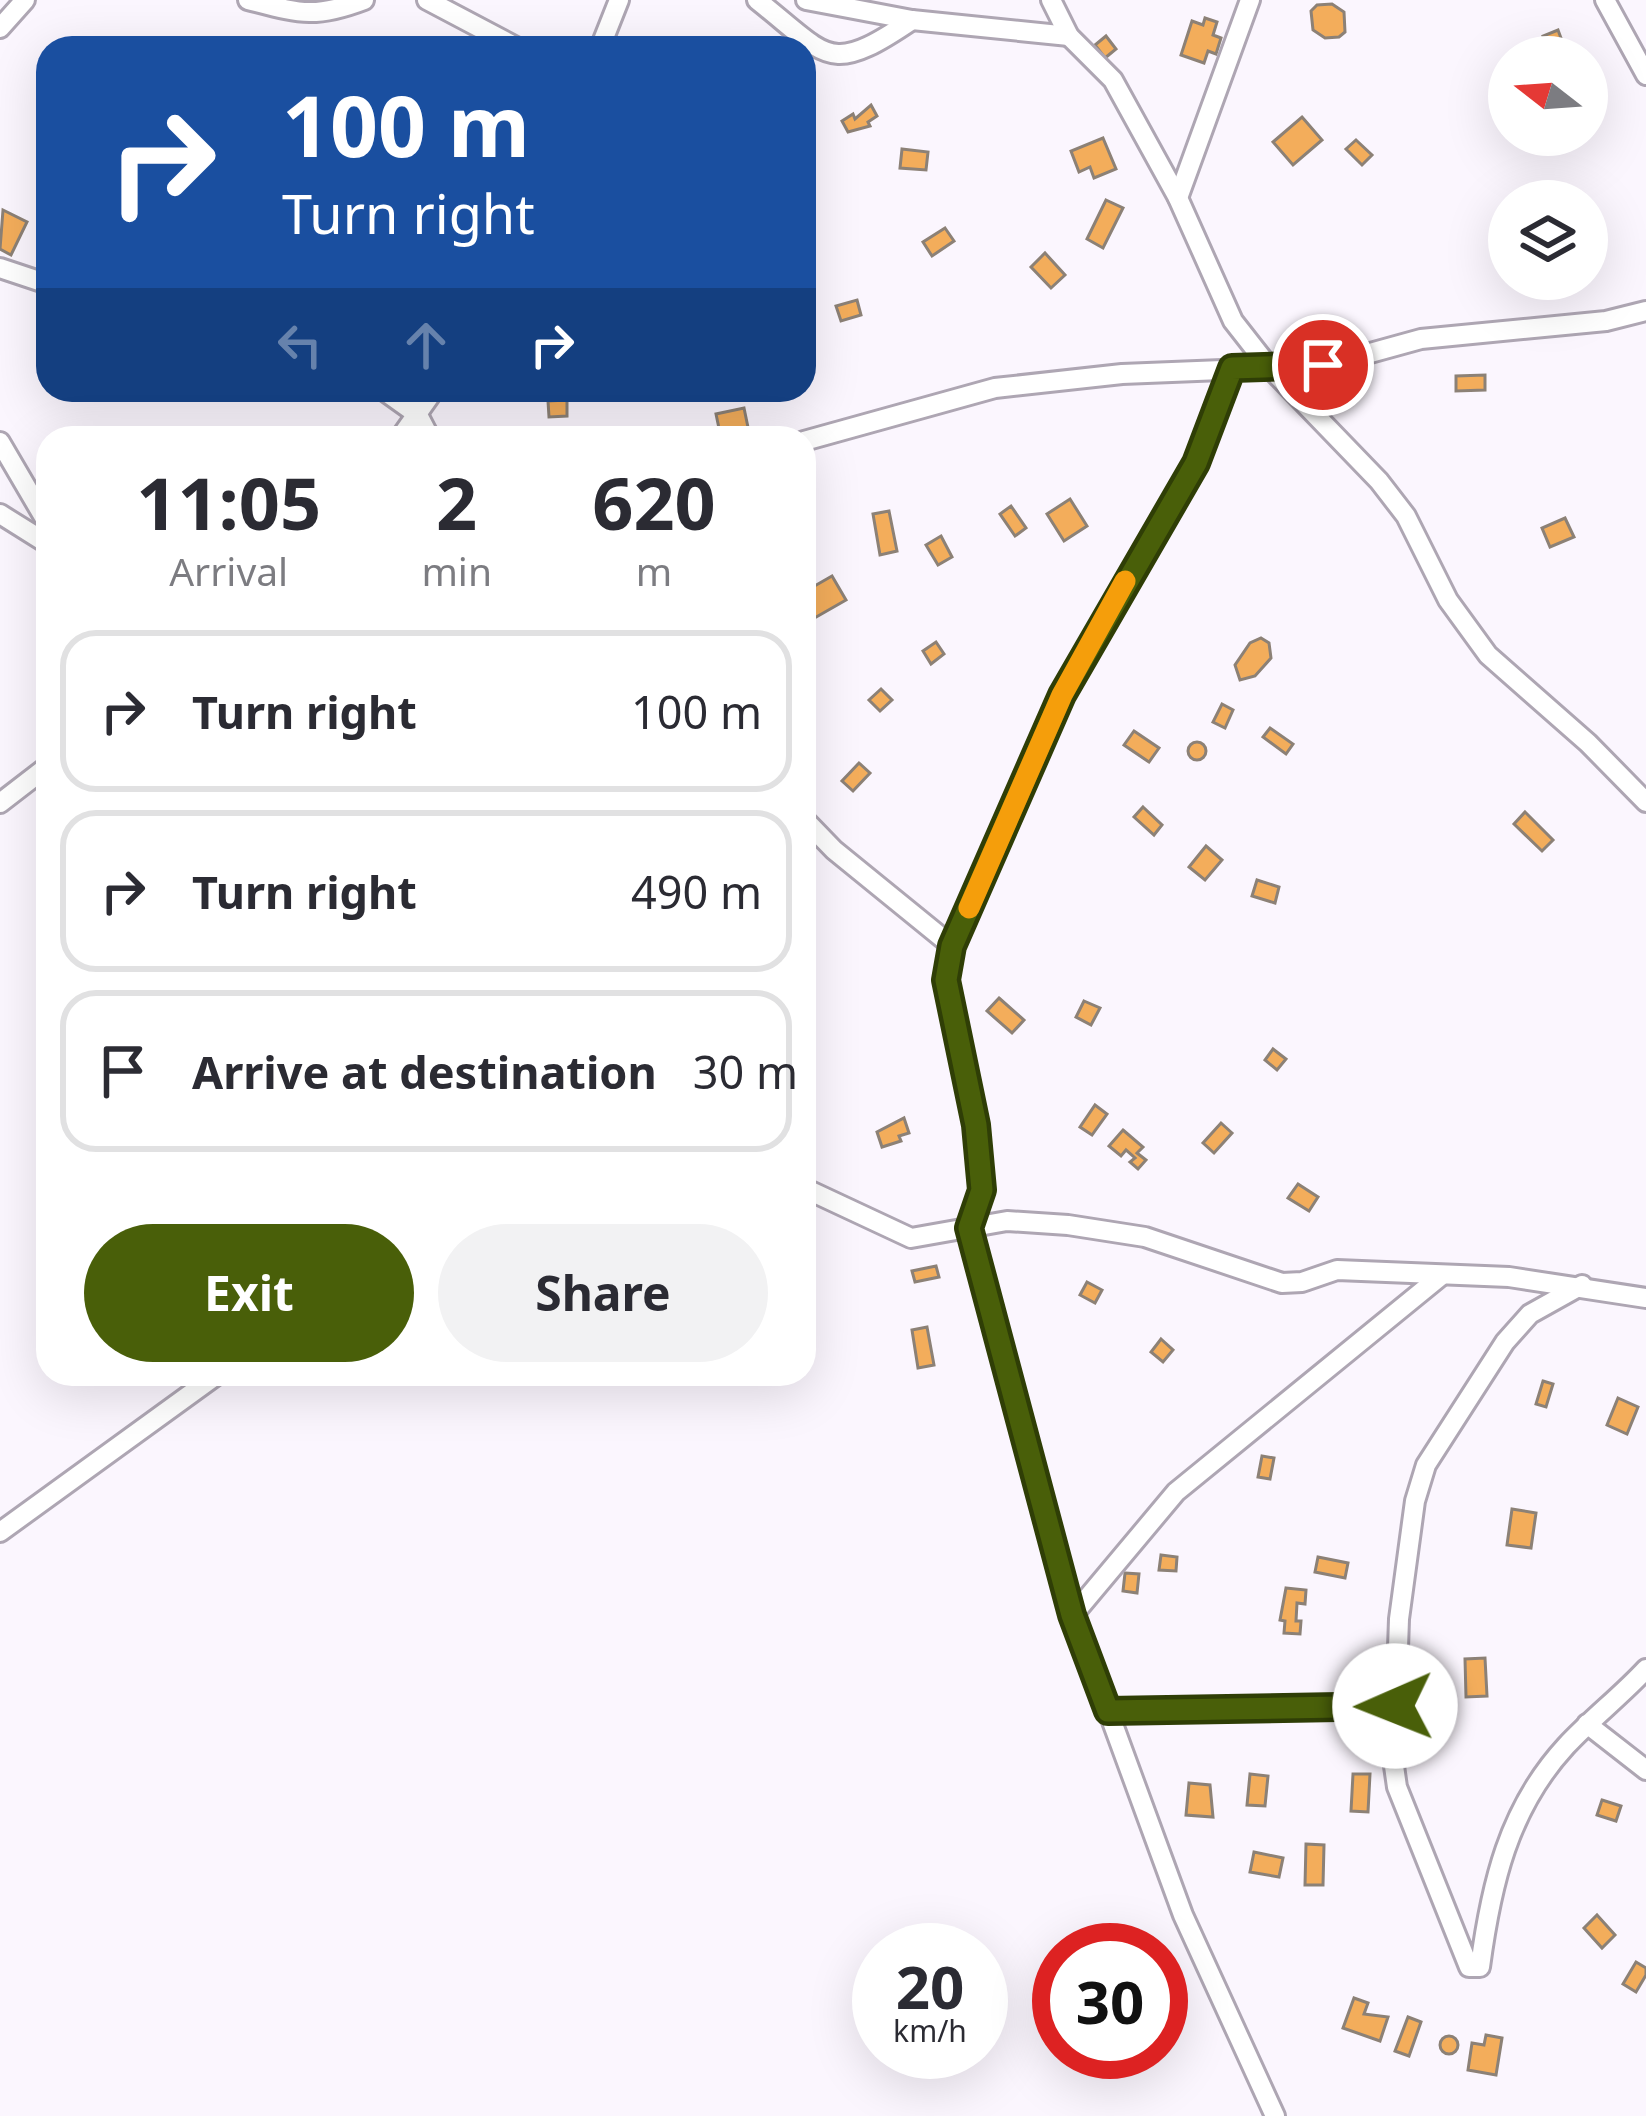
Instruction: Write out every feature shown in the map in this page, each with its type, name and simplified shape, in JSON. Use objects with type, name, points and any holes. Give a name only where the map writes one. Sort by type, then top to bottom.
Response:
[{"type":"street","points":[[0,28],[25,0]]},
{"type":"street","points":[[248,0],[302,14],[329,13],[364,0]]},
{"type":"street","points":[[427,0],[495,36]]},
{"type":"street","points":[[602,36],[619,0]]},
{"type":"street","points":[[757,0],[802,36]]},
{"type":"street","points":[[806,0],[912,20],[1069,36]]},
{"type":"street","points":[[1051,0],[1069,36],[1113,80],[1178,198],[1233,321],[1406,516],[1448,600],[1488,655],[1588,743],[1646,802]]},
{"type":"street","points":[[1178,198],[1250,0]]},
{"type":"street","points":[[1605,0],[1646,75]]},
{"type":"street","points":[[816,47],[826,55],[854,55],[912,20]]},
{"type":"street","points":[[0,268],[36,280]]},
{"type":"street","points":[[816,438],[995,388],[1323,365],[1421,339],[1606,321],[1646,311]]},
{"type":"street","points":[[1232,368],[1196,463],[1062,695],[952,946],[946,980],[976,1125],[982,1190],[969,1228],[1072,1615],[1183,1915],[1275,2116]]},
{"type":"street","points":[[400,402],[418,415],[424,426]]},
{"type":"street","points":[[409,426],[426,402]]},
{"type":"street","points":[[0,442],[36,504]]},
{"type":"street","points":[[0,514],[36,536]]},
{"type":"street","points":[[0,803],[36,775]]},
{"type":"street","points":[[816,831],[952,946]]},
{"type":"street","points":[[816,1194],[911,1238],[1022,1220],[1144,1237],[1282,1283],[1302,1282],[1337,1270],[1509,1276],[1646,1298]]},
{"type":"street","points":[[1072,1615],[1176,1492],[1442,1275]]},
{"type":"street","points":[[1582,1285],[1530,1314],[1505,1342],[1426,1466],[1415,1501],[1400,1619],[1397,1787],[1469,1967],[1480,1967],[1490,1891],[1513,1828],[1536,1784],[1587,1724],[1646,1669]]},
{"type":"street","points":[[0,1532],[201,1386]]},
{"type":"street","points":[[1108,1711],[1395,1706]]},
{"type":"street","points":[[1587,1724],[1646,1770]]},
{"type":"building","points":[[1332,4],[1344,12],[1345,32],[1325,38],[1313,30],[1311,11],[1317,5]]},
{"type":"building","points":[[1205,18],[1217,22],[1213,35],[1221,38],[1216,54],[1208,51],[1204,63],[1181,55],[1192,21],[1203,25]]},
{"type":"building","points":[[1106,36],[1116,49],[1105,58],[1095,45]]},
{"type":"building","points":[[871,105],[877,116],[868,122],[870,126],[848,132],[842,121],[853,114],[855,119]]},
{"type":"building","points":[[1302,117],[1322,140],[1293,165],[1273,142]]},
{"type":"building","points":[[1103,138],[1116,169],[1094,178],[1090,167],[1079,172],[1071,151]]},
{"type":"building","points":[[1356,140],[1372,155],[1362,165],[1346,149]]},
{"type":"building","points":[[902,149],[928,152],[926,170],[900,168]]},
{"type":"building","points":[[1106,200],[1123,208],[1103,248],[1087,239]]},
{"type":"building","points":[[3,210],[27,222],[11,255],[0,249]]},
{"type":"building","points":[[945,228],[954,241],[932,256],[923,242]]},
{"type":"building","points":[[1045,253],[1065,275],[1051,288],[1031,267]]},
{"type":"building","points":[[857,300],[861,315],[841,321],[836,306]]},
{"type":"building","points":[[1485,375],[1485,390],[1456,391],[1456,376]]},
{"type":"building","points":[[548,402],[567,402],[567,416],[549,417]]},
{"type":"building","points":[[744,408],[748,426],[718,426],[716,414]]},
{"type":"building","points":[[1070,499],[1087,526],[1064,541],[1047,514]]},
{"type":"building","points":[[1011,506],[1026,528],[1015,536],[1000,514]]},
{"type":"building","points":[[889,511],[897,551],[880,555],[873,514]]},
{"type":"building","points":[[1565,518],[1574,537],[1550,547],[1542,528]]},
{"type":"building","points":[[941,536],[952,557],[938,565],[926,545]]},
{"type":"building","points":[[832,576],[846,600],[816,617],[816,585]]},
{"type":"building","points":[[1261,638],[1269,643],[1271,658],[1255,676],[1240,680],[1235,665],[1250,643]]},
{"type":"building","points":[[936,642],[944,654],[931,664],[923,651]]},
{"type":"building","points":[[881,689],[892,700],[880,711],[869,700]]},
{"type":"building","points":[[1222,704],[1233,710],[1225,728],[1213,722]]},
{"type":"building","points":[[1270,728],[1293,744],[1286,754],[1263,737]]},
{"type":"building","points":[[1134,731],[1159,748],[1149,762],[1124,745]]},
{"type":"building","points":[[1197,742],[1206,751],[1197,760],[1188,751]]},
{"type":"building","points":[[859,763],[870,773],[853,791],[842,781]]},
{"type":"building","points":[[1143,807],[1162,825],[1154,835],[1134,817]]},
{"type":"building","points":[[1525,812],[1553,840],[1542,851],[1514,824]]},
{"type":"building","points":[[1206,846],[1222,860],[1205,880],[1189,867]]},
{"type":"building","points":[[1257,880],[1279,887],[1275,903],[1252,896]]},
{"type":"building","points":[[999,998],[1024,1020],[1012,1033],[987,1011]]},
{"type":"building","points":[[1084,1001],[1100,1008],[1091,1025],[1076,1017]]},
{"type":"building","points":[[1273,1049],[1286,1059],[1277,1070],[1265,1060]]},
{"type":"building","points":[[1095,1105],[1107,1114],[1092,1135],[1080,1127]]},
{"type":"building","points":[[904,1118],[909,1133],[882,1147],[877,1132]]},
{"type":"building","points":[[1221,1123],[1232,1133],[1214,1153],[1203,1143]]},
{"type":"building","points":[[1123,1130],[1143,1147],[1137,1153],[1146,1160],[1138,1169],[1126,1150],[1121,1156],[1109,1146]]},
{"type":"building","points":[[1298,1184],[1318,1197],[1309,1211],[1288,1198]]},
{"type":"building","points":[[936,1266],[939,1277],[915,1282],[912,1271]]},
{"type":"building","points":[[1087,1282],[1102,1290],[1095,1303],[1080,1295]]},
{"type":"building","points":[[927,1327],[934,1365],[918,1368],[912,1330]]},
{"type":"building","points":[[1161,1339],[1173,1350],[1163,1362],[1151,1352]]},
{"type":"building","points":[[1543,1381],[1553,1384],[1546,1407],[1536,1404]]},
{"type":"building","points":[[1618,1398],[1638,1407],[1627,1434],[1607,1425]]},
{"type":"building","points":[[1262,1456],[1274,1458],[1270,1479],[1258,1477]]},
{"type":"building","points":[[1512,1509],[1536,1513],[1531,1548],[1507,1545]]},
{"type":"building","points":[[1161,1555],[1177,1557],[1176,1571],[1159,1570]]},
{"type":"building","points":[[1318,1557],[1348,1563],[1345,1578],[1315,1572]]},
{"type":"building","points":[[1125,1573],[1139,1574],[1137,1593],[1123,1591]]},
{"type":"building","points":[[1286,1588],[1306,1590],[1305,1604],[1297,1603],[1300,1634],[1284,1633],[1285,1621],[1280,1620]]},
{"type":"building","points":[[1485,1658],[1487,1696],[1466,1697],[1465,1659]]},
{"type":"building","points":[[1404,1733],[1420,1736],[1416,1762],[1400,1759]]},
{"type":"building","points":[[1250,1774],[1268,1776],[1265,1806],[1247,1805]]},
{"type":"building","points":[[1353,1774],[1370,1774],[1368,1812],[1351,1811]]},
{"type":"building","points":[[1189,1783],[1210,1785],[1213,1817],[1186,1815]]},
{"type":"building","points":[[1602,1800],[1621,1806],[1616,1821],[1597,1815]]},
{"type":"building","points":[[1306,1844],[1324,1845],[1323,1885],[1305,1885]]},
{"type":"building","points":[[1254,1852],[1283,1858],[1279,1877],[1250,1872]]},
{"type":"building","points":[[1597,1915],[1615,1935],[1602,1948],[1584,1928]]},
{"type":"building","points":[[1636,1962],[1646,1968],[1646,1975],[1636,1992],[1623,1984]]},
{"type":"building","points":[[1354,1998],[1368,2003],[1364,2014],[1388,2017],[1380,2041],[1343,2028]]},
{"type":"building","points":[[1408,2017],[1421,2022],[1409,2056],[1395,2051]]},
{"type":"building","points":[[1486,2035],[1502,2038],[1496,2075],[1468,2070],[1472,2043],[1484,2045]]},
{"type":"building","points":[[1449,2036],[1458,2045],[1449,2054],[1440,2045]]},
{"type":"slow traffic","points":[[969,908],[1062,695],[1125,581]]},
{"type":"route","points":[[1323,365],[1232,368],[1196,463],[1062,695],[952,946],[946,980],[976,1125],[982,1190],[969,1228],[1072,1615],[1108,1711],[1395,1706]]}]
